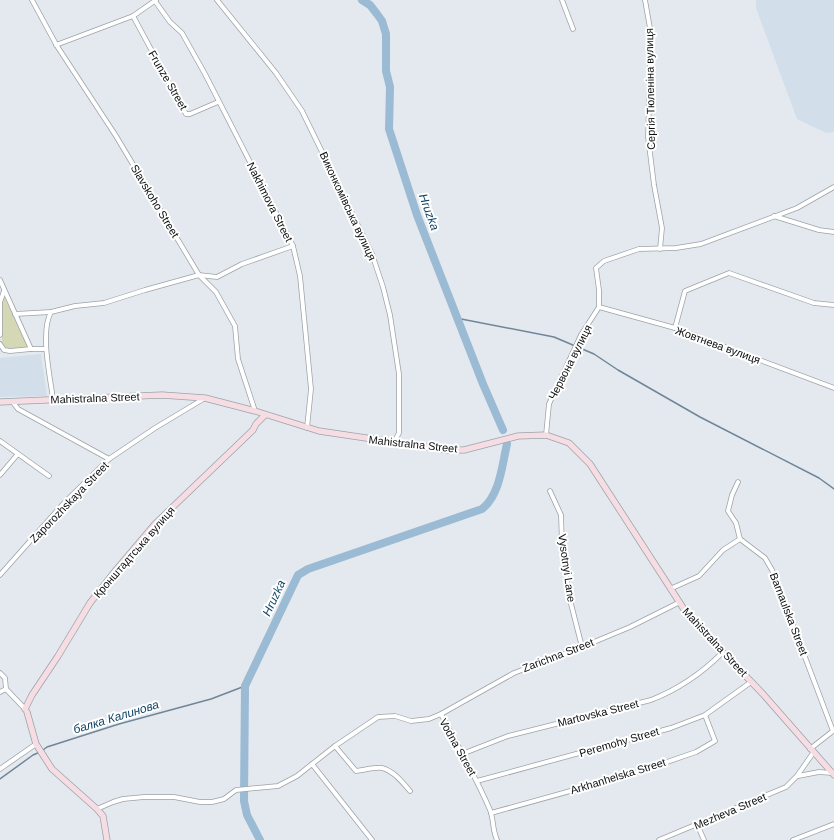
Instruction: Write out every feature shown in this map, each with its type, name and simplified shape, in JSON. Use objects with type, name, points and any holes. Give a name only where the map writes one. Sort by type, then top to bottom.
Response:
[{"type":"main road","name":"Mahistralna Street","points":[[0,402],[162,395],[205,398],[329,433],[447,450],[464,450],[518,436],[546,435],[569,443],[590,464],[637,535],[678,603],[689,617],[751,682],[833,774]]},
{"type":"main road","points":[[255,411],[256,424]]},
{"type":"main road","name":"Кронштадтська вулиця","points":[[26,710],[32,695],[90,603],[116,570],[155,524],[248,435],[265,415]]},
{"type":"main road","points":[[26,710],[36,744],[46,761],[52,769],[97,808],[103,816],[107,840]]},
{"type":"street","name":"Slavskoho Street","points":[[32,0],[56,45],[120,143],[199,275],[216,292],[235,326],[238,359],[255,411]]},
{"type":"street","name":"Виконкомівська вулиця","points":[[217,0],[276,73],[302,111],[372,254],[383,287],[390,315],[399,374],[399,433],[394,442]]},
{"type":"street","points":[[562,0],[573,29]]},
{"type":"street","name":"Сергія Тюленіна вулиця","points":[[645,0],[651,34],[648,137],[654,185],[662,228],[660,249]]},
{"type":"street","points":[[56,45],[133,16],[156,1]]},
{"type":"street","name":"Nakhimova Street","points":[[156,1],[170,22],[182,33],[205,74],[293,246],[300,276],[311,389],[307,428]]},
{"type":"street","name":"Frunze Street","points":[[133,16],[186,114],[190,114],[218,102]]},
{"type":"street","points":[[599,307],[600,290],[596,268],[604,261],[638,250],[676,248],[701,244],[797,208],[834,187]]},
{"type":"street","points":[[774,216],[819,230],[834,232]]},
{"type":"street","points":[[15,314],[51,312],[75,306],[104,303],[199,275],[217,277],[242,264],[293,246]]},
{"type":"street","points":[[675,328],[685,291],[729,273],[814,303],[834,305]]},
{"type":"street","points":[[0,280],[31,349]]},
{"type":"street","points":[[0,335],[0,302],[4,290]]},
{"type":"street","name":"Жовтнева вулиця","points":[[599,307],[675,328],[834,388]]},
{"type":"street","name":"Червона вулиця","points":[[546,435],[549,404],[581,335],[599,307]]},
{"type":"street","points":[[51,312],[47,319],[46,349],[53,399]]},
{"type":"street","points":[[0,344],[4,350],[10,351],[46,349]]},
{"type":"street","name":"Zaporozhskaya Street","points":[[0,575],[63,504],[109,459],[155,428],[205,398]]},
{"type":"street","points":[[12,401],[18,409],[109,459]]},
{"type":"street","points":[[0,441],[17,455],[49,476]]},
{"type":"street","points":[[0,475],[17,455]]},
{"type":"street","points":[[670,589],[698,576],[723,550],[740,539],[736,523],[728,511],[732,495],[738,482]]},
{"type":"street","name":"Vysotnyi Lane","points":[[550,491],[560,515],[562,545],[569,596],[582,647]]},
{"type":"street","name":"Barnaulska Street","points":[[740,539],[765,558],[772,570],[833,731],[811,751]]},
{"type":"street","name":"Zarichna Street","points":[[441,714],[514,673],[582,647],[678,603]]},
{"type":"street","name":"Martovska Street","points":[[462,754],[508,736],[651,700],[672,691],[709,667],[722,653]]},
{"type":"street","points":[[0,673],[5,678],[6,689],[26,710]]},
{"type":"street","name":"Peremohy Street","points":[[477,781],[671,728],[705,715],[751,682]]},
{"type":"street","points":[[0,692],[6,689]]},
{"type":"street","name":"Vodna Street","points":[[97,808],[123,799],[144,797],[174,797],[200,802],[212,802],[224,799],[236,790],[278,786],[297,776],[335,746],[378,717],[394,716],[411,721],[429,719],[441,714],[477,781],[491,813],[497,840]]},
{"type":"street","name":"Arkhanhelska Street","points":[[491,813],[635,773],[696,752],[715,741],[705,715]]},
{"type":"street","points":[[0,769],[36,744]]},
{"type":"street","points":[[335,746],[356,771],[382,768],[397,777],[410,791]]},
{"type":"street","name":"Mezheva Street","points":[[658,840],[786,787],[797,776],[811,751]]},
{"type":"street","points":[[312,764],[372,840]]},
{"type":"street","name":"Mezheva Street","points":[[797,776],[819,772],[833,774]]},
{"type":"street","points":[[697,824],[704,840]]},
{"type":"street","points":[[794,840],[834,824]]},
{"type":"shaded area","points":[[756,0],[834,0],[834,132],[826,133],[797,119],[756,8]]},
{"type":"shaded area","points":[[41,354],[47,396],[0,397],[0,358]]},
{"type":"green space","points":[[4,296],[28,348],[10,349],[4,347],[2,344],[2,301]]},
{"type":"waterway","name":"Hruzka","points":[[362,0],[370,5],[382,21],[386,34],[386,71],[390,87],[389,129],[417,215],[483,384],[503,430]]},
{"type":"waterway","points":[[456,318],[554,337],[594,354],[618,370],[700,417],[819,478],[834,489]]},
{"type":"waterway","name":"Hruzka","points":[[260,840],[247,815],[244,801],[245,686],[298,575],[308,569],[482,509],[488,503],[497,488],[507,444]]},
{"type":"waterway","name":"балка Калинова","points":[[43,750],[47,747],[119,724],[211,699],[245,686]]},
{"type":"waterway","name":"балка Калинова","points":[[0,779],[33,755],[40,752]]}]
